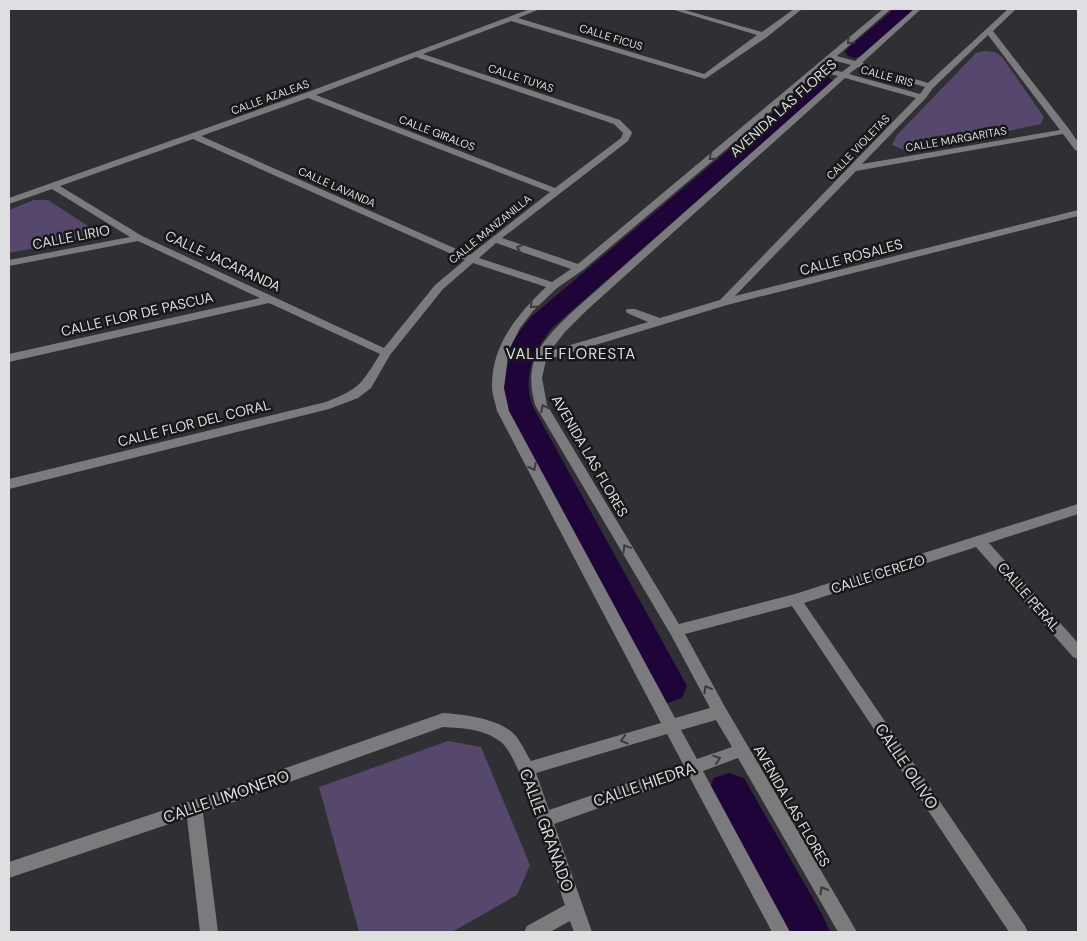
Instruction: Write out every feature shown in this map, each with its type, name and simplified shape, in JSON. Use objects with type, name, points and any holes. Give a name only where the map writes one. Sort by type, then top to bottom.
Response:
[{"type":"street","name":"CALLE AZALEAS","points":[[9,201],[308,95],[536,9]]},
{"type":"street","points":[[674,9],[764,35],[798,9]]},
{"type":"street","name":"AVENIDA LAS FLORES","points":[[781,932],[503,411],[498,388],[503,350],[515,326],[552,286],[579,268],[887,9]]},
{"type":"street","name":"AVENIDA LAS FLORES","points":[[848,932],[720,712],[676,631],[541,404],[536,386],[536,372],[540,358],[562,328],[583,308],[918,9]]},
{"type":"street","name":"CALLE VIOLETAS","points":[[722,304],[922,97],[930,86],[1012,9]]},
{"type":"street","name":"CALLE FICUS","points":[[510,18],[705,78],[764,35]]},
{"type":"street","points":[[989,31],[1078,148]]},
{"type":"street","name":"CALLE TUYAS","points":[[417,55],[617,122]]},
{"type":"street","name":"CALLE IRIS","points":[[832,57],[930,86]]},
{"type":"street","name":"CALLE IRIS","points":[[817,68],[922,97]]},
{"type":"street","name":"CALLE GIRALOS","points":[[308,95],[557,192]]},
{"type":"street","name":"CALLE MANZANILLA","points":[[375,372],[386,353],[439,287],[495,239],[625,139],[628,133],[617,122]]},
{"type":"street","name":"CALLE MARGARITAS","points":[[851,170],[1066,131]]},
{"type":"street","name":"CALLE LAVANDA","points":[[194,136],[471,259],[552,286]]},
{"type":"street","name":"CALLE JACARANDA","points":[[53,186],[139,238],[386,353]]},
{"type":"street","name":"CALLE ROSALES","points":[[540,358],[722,304],[1078,212]]},
{"type":"street","name":"CALLE LIRIO","points":[[9,263],[139,238]]},
{"type":"street","points":[[495,239],[579,268]]},
{"type":"street","name":"CALLE FLOR DE PASCUA","points":[[9,358],[272,299]]},
{"type":"street","points":[[631,311],[660,322]]},
{"type":"street","name":"CALLE FLOR DEL CORAL","points":[[9,484],[329,405],[354,395],[367,385],[375,372]]},
{"type":"street","name":"CALLE CEREZO","points":[[676,631],[795,600],[1078,509]]},
{"type":"street","name":"CALLE PERAL","points":[[980,542],[1078,653]]},
{"type":"street","name":"CALLE OLIVO","points":[[795,600],[1019,932]]},
{"type":"street","points":[[527,769],[720,712]]},
{"type":"street","name":"CALLE GRANADO","points":[[443,720],[467,721],[488,727],[508,738],[527,769],[583,932]]},
{"type":"street","name":"CALLE LIMONERO","points":[[9,870],[194,808],[443,720]]},
{"type":"street","name":"CALLE HIEDRA","points":[[545,819],[742,750]]},
{"type":"street","points":[[194,808],[209,932]]},
{"type":"street","points":[[533,932],[575,909]]},
{"type":"shaded area","points":[[985,51],[995,52],[1002,57],[1044,117],[1041,124],[915,151],[906,151],[892,145],[897,135],[976,53]]},
{"type":"shaded area","points":[[34,200],[48,200],[99,233],[91,237],[9,253],[9,210]]},
{"type":"shaded area","points":[[448,741],[481,747],[530,865],[517,895],[452,932],[359,932],[319,787]]},
{"type":"waterway","points":[[855,52],[905,9]]},
{"type":"waterway","points":[[668,686],[525,422],[514,397],[513,386],[516,366],[529,338],[542,322],[822,81]]},
{"type":"waterway","points":[[729,792],[807,932]]},
{"type":"district","name":"VALLE FLORESTA","points":[[571,354]]}]
